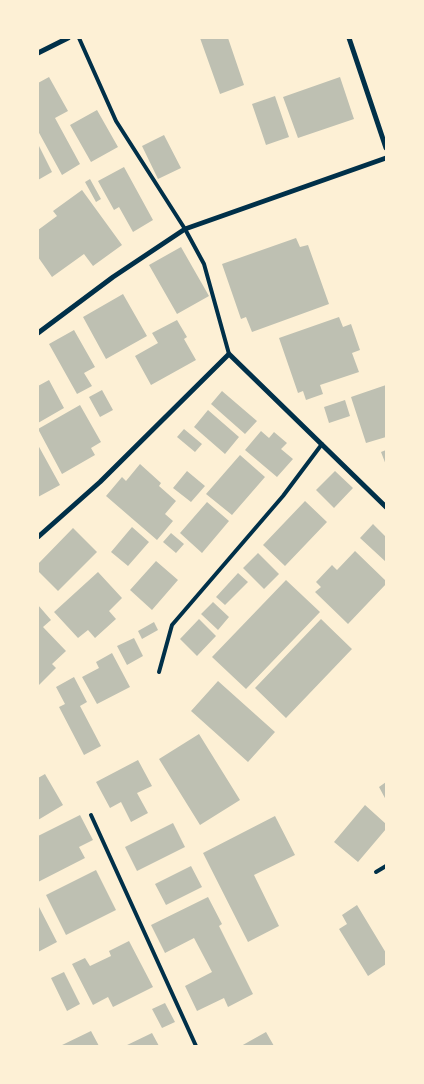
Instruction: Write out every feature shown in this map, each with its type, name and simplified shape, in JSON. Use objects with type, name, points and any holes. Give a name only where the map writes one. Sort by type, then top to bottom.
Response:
[{"type":"street","points":[[38,53],[68,38]]},
{"type":"street","points":[[349,38],[386,148]]},
{"type":"street","points":[[38,333],[113,277],[185,229],[386,158]]},
{"type":"street","points":[[38,537],[100,482],[229,354],[386,507]]},
{"type":"lane","points":[[79,38],[116,121],[185,229],[204,264],[229,354]]},
{"type":"lane","points":[[159,672],[172,625],[283,496],[322,444]]},
{"type":"lane","points":[[91,815],[196,1046]]},
{"type":"lane","points":[[376,872],[386,866]]},
{"type":"building","points":[[200,38],[228,38],[244,85],[220,94]]},
{"type":"building","points":[[49,77],[68,111],[55,118],[80,164],[62,175],[38,131],[38,83]]},
{"type":"building","points":[[340,77],[354,119],[298,138],[283,97]]},
{"type":"building","points":[[275,96],[289,137],[266,145],[252,104]]},
{"type":"building","points":[[97,110],[118,147],[91,162],[70,125]]},
{"type":"building","points":[[164,135],[181,168],[158,179],[142,146]]},
{"type":"building","points":[[38,144],[52,172],[38,180]]},
{"type":"building","points":[[124,167],[153,220],[133,232],[119,207],[114,210],[98,181]]},
{"type":"building","points":[[90,179],[101,199],[96,202],[85,182]]},
{"type":"building","points":[[82,190],[122,245],[93,266],[84,254],[52,277],[38,257],[38,230],[57,216],[53,211]]},
{"type":"building","points":[[296,238],[300,247],[308,245],[329,304],[252,332],[246,317],[241,319],[222,264]]},
{"type":"building","points":[[181,247],[209,296],[177,314],[149,265]]},
{"type":"building","points":[[123,294],[147,336],[106,359],[83,317]]},
{"type":"building","points":[[339,317],[343,327],[351,324],[360,350],[352,353],[359,372],[320,385],[323,394],[306,400],[303,391],[298,393],[279,338]]},
{"type":"building","points":[[177,320],[187,337],[184,339],[196,360],[151,385],[135,356],[158,343],[152,333]]},
{"type":"building","points":[[74,330],[95,367],[84,373],[92,386],[77,394],[49,344]]},
{"type":"building","points":[[49,380],[64,408],[38,423],[38,386]]},
{"type":"building","points":[[386,385],[386,437],[366,443],[351,397]]},
{"type":"building","points":[[102,390],[113,410],[100,417],[89,397]]},
{"type":"building","points":[[222,391],[257,421],[245,434],[211,404]]},
{"type":"building","points":[[345,400],[350,416],[329,423],[324,407]]},
{"type":"building","points":[[80,405],[101,442],[91,448],[95,455],[62,474],[38,429]]},
{"type":"building","points":[[208,410],[239,437],[225,454],[194,427]]},
{"type":"building","points":[[184,429],[202,444],[195,452],[177,437]]},
{"type":"building","points":[[261,431],[269,438],[274,432],[287,443],[281,449],[293,459],[277,477],[245,450]]},
{"type":"building","points":[[38,445],[60,485],[38,497]]},
{"type":"building","points":[[386,450],[386,465],[381,452]]},
{"type":"building","points":[[240,455],[265,477],[232,515],[206,494]]},
{"type":"building","points":[[140,464],[161,483],[159,486],[176,501],[165,514],[173,521],[157,540],[106,496],[122,477],[126,481]]},
{"type":"building","points":[[187,471],[205,486],[191,502],[173,488]]},
{"type":"building","points":[[335,471],[353,488],[334,508],[316,490]]},
{"type":"building","points":[[305,501],[327,522],[285,566],[263,545]]},
{"type":"building","points":[[207,502],[229,521],[202,553],[180,533]]},
{"type":"building","points":[[373,524],[386,537],[386,562],[360,538]]},
{"type":"building","points":[[132,527],[149,542],[128,566],[111,552]]},
{"type":"building","points":[[73,528],[97,552],[58,591],[38,571],[38,564]]},
{"type":"building","points":[[171,533],[184,544],[176,553],[163,542]]},
{"type":"building","points":[[355,551],[386,581],[386,584],[348,624],[315,592],[321,587],[316,582],[332,565],[337,570]]},
{"type":"building","points":[[258,553],[279,574],[264,589],[243,568]]},
{"type":"building","points":[[156,561],[178,580],[152,610],[130,590]]},
{"type":"building","points":[[98,572],[122,598],[109,611],[116,619],[95,638],[88,630],[78,638],[54,612]]},
{"type":"building","points":[[238,573],[248,582],[225,605],[216,597]]},
{"type":"building","points":[[286,580],[320,612],[246,689],[212,657]]},
{"type":"building","points":[[213,602],[229,617],[218,630],[201,614]]},
{"type":"building","points":[[38,605],[51,620],[43,627],[66,651],[52,664],[56,668],[38,686]]},
{"type":"building","points":[[199,619],[216,636],[197,656],[180,639]]},
{"type":"building","points":[[321,619],[352,649],[286,718],[255,688]]},
{"type":"building","points":[[154,622],[158,630],[142,639],[138,631]]},
{"type":"building","points":[[134,638],[143,656],[127,665],[117,646]]},
{"type":"building","points":[[112,653],[130,687],[97,704],[82,677],[99,668],[96,662]]},
{"type":"building","points":[[74,677],[87,702],[80,706],[101,746],[84,755],[59,707],[65,704],[56,687]]},
{"type":"building","points":[[218,681],[275,732],[248,762],[191,711]]},
{"type":"building","points":[[199,734],[240,800],[200,825],[159,759]]},
{"type":"building","points":[[138,760],[152,786],[137,793],[148,813],[131,822],[121,802],[110,808],[96,782]]},
{"type":"building","points":[[45,774],[63,805],[38,820],[38,778]]},
{"type":"building","points":[[386,782],[386,800],[379,787]]},
{"type":"building","points":[[365,805],[386,824],[386,829],[358,862],[334,842]]},
{"type":"building","points":[[80,815],[93,840],[79,847],[85,858],[38,882],[38,836]]},
{"type":"building","points":[[275,816],[295,855],[254,875],[279,926],[248,942],[203,853]]},
{"type":"building","points":[[173,823],[185,847],[137,871],[125,847]]},
{"type":"building","points":[[191,866],[202,887],[166,905],[155,884]]},
{"type":"building","points":[[96,870],[116,910],[66,935],[46,895]]},
{"type":"building","points":[[208,897],[222,924],[219,926],[253,994],[228,1007],[224,998],[197,1011],[185,986],[212,972],[194,938],[165,953],[151,925]]},
{"type":"building","points":[[357,905],[386,953],[386,964],[368,976],[339,929],[347,924],[342,915]]},
{"type":"building","points":[[38,908],[57,942],[38,952]]},
{"type":"building","points":[[129,941],[153,987],[113,1007],[108,997],[93,1005],[72,964],[85,958],[90,966],[111,956],[109,951]]},
{"type":"building","points":[[64,972],[80,1004],[67,1011],[51,978]]},
{"type":"building","points":[[165,1003],[175,1022],[162,1028],[152,1009]]},
{"type":"building","points":[[91,1031],[99,1046],[60,1046]]},
{"type":"building","points":[[266,1032],[274,1046],[241,1046]]},
{"type":"building","points":[[152,1033],[159,1046],[125,1046]]}]
